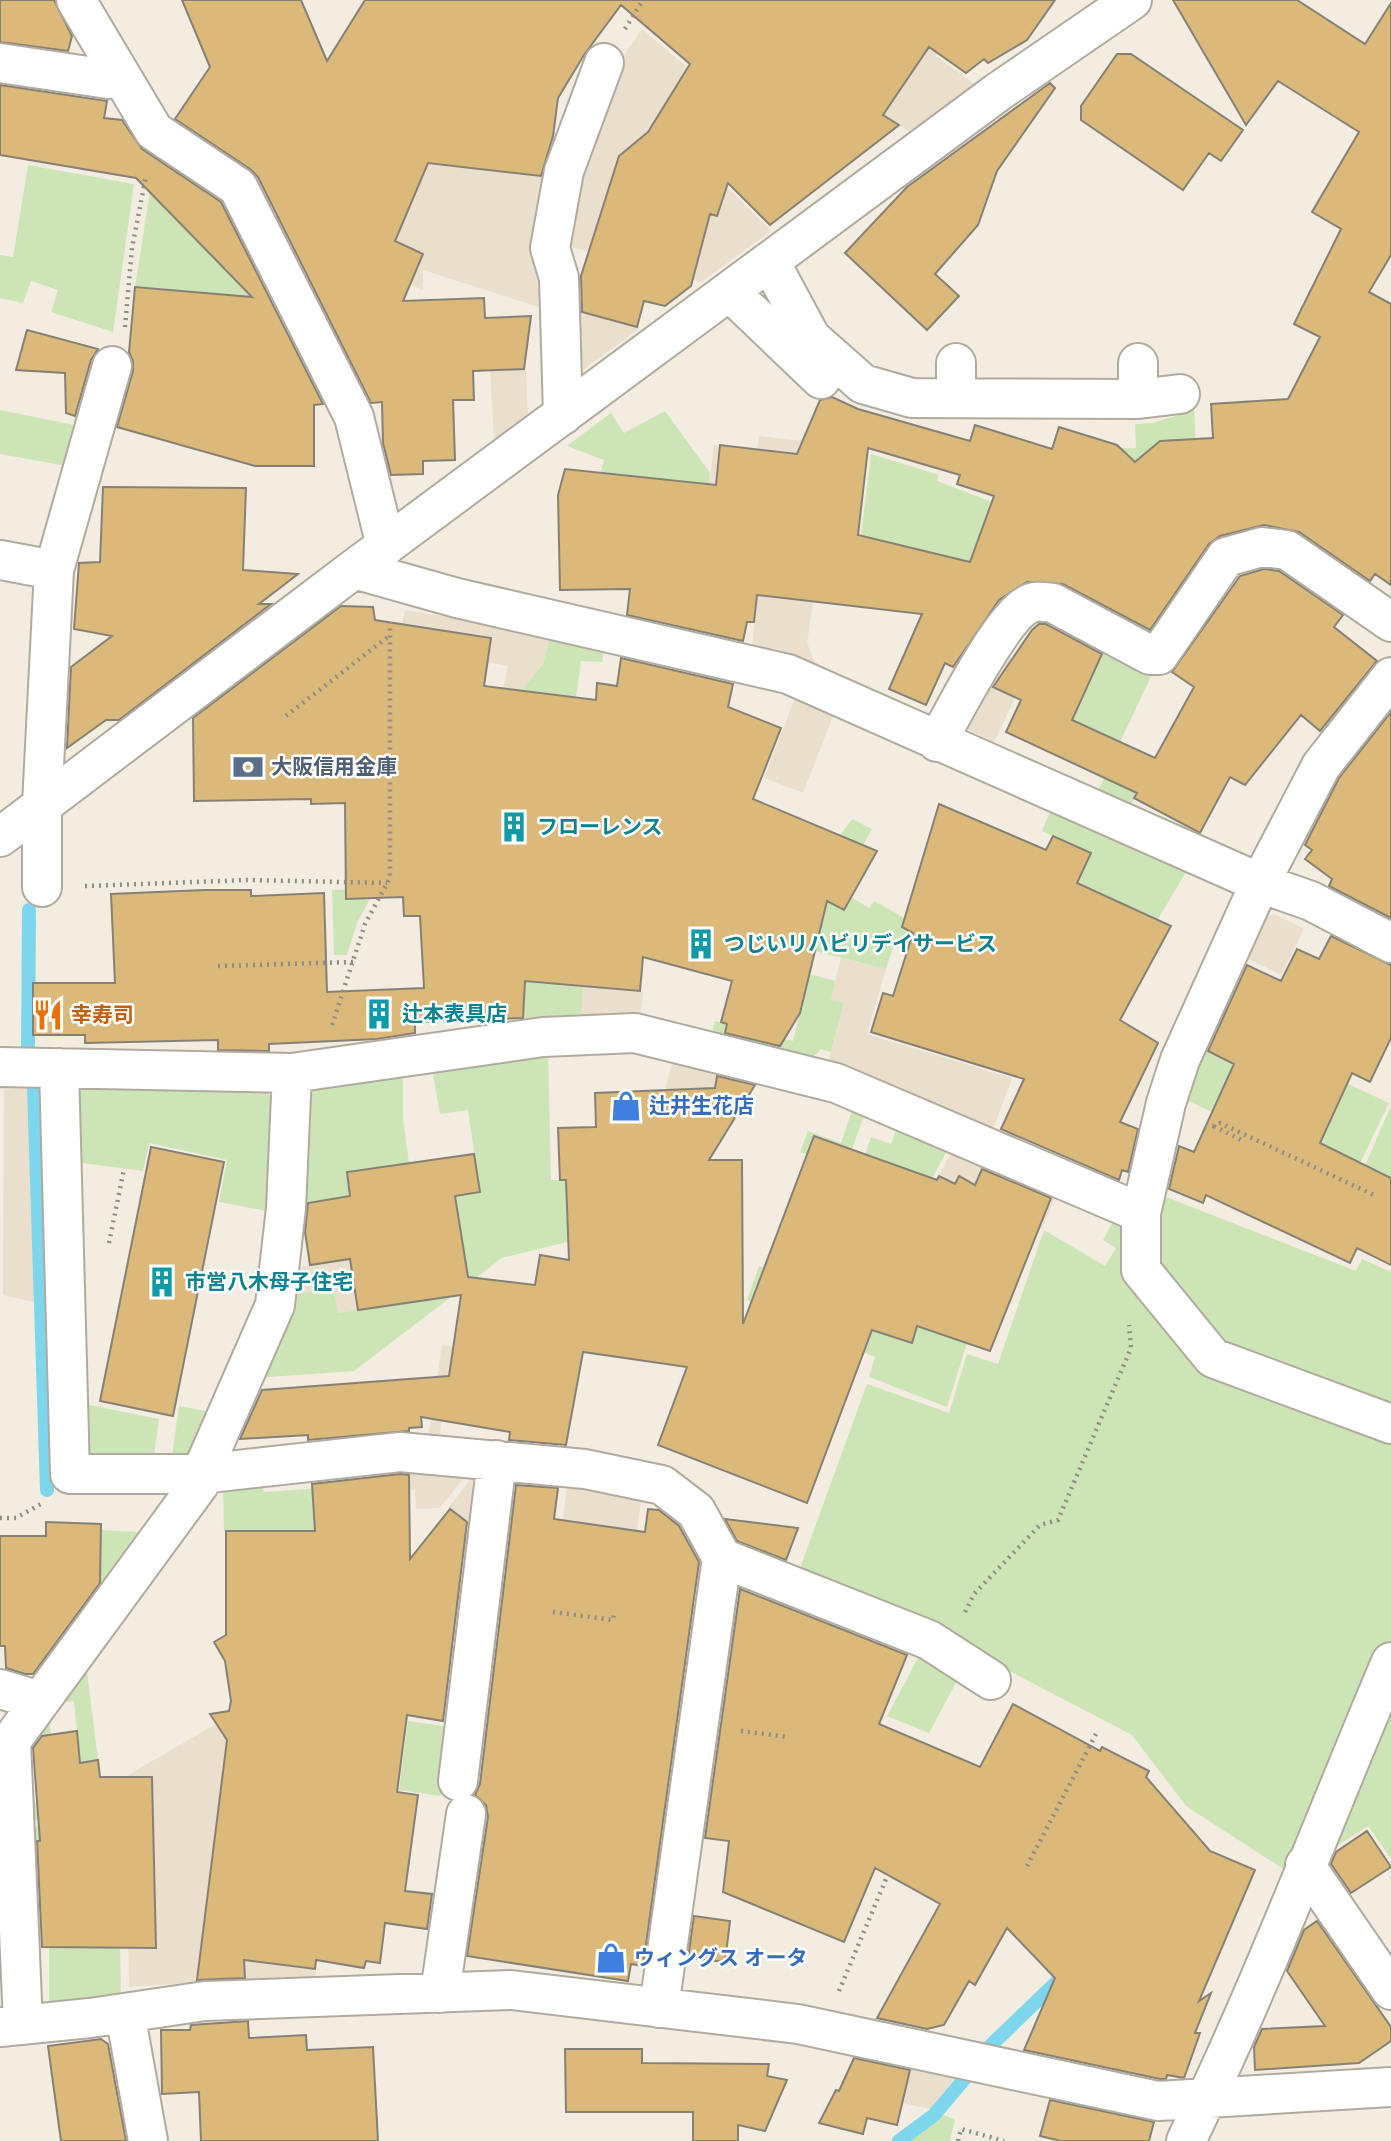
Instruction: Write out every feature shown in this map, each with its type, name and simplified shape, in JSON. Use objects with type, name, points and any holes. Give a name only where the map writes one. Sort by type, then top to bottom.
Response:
[{"type":"street","points":[[76,0],[154,131],[238,187],[354,417],[377,565]]},
{"type":"street","points":[[0,837],[377,565],[563,415],[998,92],[1132,0]]},
{"type":"street","points":[[0,63],[108,79]]},
{"type":"street","points":[[563,415],[559,278],[550,248],[564,171],[604,63]]},
{"type":"street","points":[[770,262],[811,338],[863,384],[912,398],[956,380],[1138,381],[1180,394]]},
{"type":"street","points":[[730,292],[822,381],[850,400],[880,413]]},
{"type":"street","points":[[42,887],[43,805],[54,570],[112,366]]},
{"type":"street","points":[[937,742],[1000,635],[1024,607],[1036,601],[1053,603],[1150,654],[1159,655],[1226,557],[1262,547],[1287,550],[1391,622]]},
{"type":"street","points":[[0,560],[54,570]]},
{"type":"street","points":[[377,565],[457,598],[788,674],[1260,883],[1311,901],[1391,943]]},
{"type":"street","points":[[1391,677],[1321,766],[1260,883],[1180,1060],[1166,1102],[1141,1213],[1141,1270],[1213,1359],[1391,1424]]},
{"type":"street","points":[[0,1067],[305,1071],[543,1037],[635,1033],[836,1083],[1141,1213]]},
{"type":"street","points":[[59,1068],[70,1474],[201,1474],[400,1452],[585,1469],[663,1485],[696,1511],[722,1558],[659,2008]]},
{"type":"street","points":[[305,1071],[275,1305],[201,1474],[200,1483],[10,1741],[11,2026],[205,2001],[511,1990],[823,2030],[1158,2101],[1391,2087]]},
{"type":"street","points":[[440,1993],[497,1460]]},
{"type":"street","points":[[722,1558],[929,1640],[991,1680]]},
{"type":"street","points":[[1186,2141],[1249,2007],[1305,1865],[1391,1662]]},
{"type":"street","points":[[0,1689],[40,1701]]},
{"type":"street","points":[[1305,1865],[1391,1990]]},
{"type":"street","points":[[125,2013],[148,2141]]},
{"type":"path","points":[[112,366],[123,351],[132,248],[154,131]]},
{"type":"path","points":[[305,1071],[353,962],[365,924],[390,878],[390,636],[377,565]]},
{"type":"path","points":[[286,716],[390,636]]},
{"type":"path","points":[[42,887],[249,880],[387,883]]},
{"type":"path","points":[[218,965],[353,962]]},
{"type":"path","points":[[1166,1102],[1243,1141]]},
{"type":"path","points":[[1213,1126],[1220,1123],[1376,1196]]},
{"type":"path","points":[[944,1650],[974,1594],[1040,1525],[1058,1520],[1131,1348],[1128,1311]]},
{"type":"path","points":[[553,1612],[613,1620],[614,1613]]},
{"type":"path","points":[[1027,1866],[1096,1734]]},
{"type":"path","points":[[823,2030],[886,1879]]},
{"type":"path","points":[[958,2141],[961,2129],[1004,2141]]},
{"type":"shaded area","points":[[846,0],[939,52],[936,56],[974,84],[910,132],[883,115]]},
{"type":"shaded area","points":[[642,29],[694,73],[671,94],[648,133],[718,178],[771,231],[701,282],[561,244],[615,68]]},
{"type":"shaded area","points":[[440,120],[557,133],[548,310],[423,270],[423,290],[310,241],[275,235],[244,178],[257,140]]},
{"type":"shaded area","points":[[577,311],[637,327],[640,328],[577,374]]},
{"type":"shaded area","points":[[526,369],[528,416],[494,440],[490,370]]},
{"type":"shaded area","points":[[804,433],[830,445],[829,455],[867,460],[850,606],[813,602],[807,643],[815,663],[778,649],[752,646],[760,570],[701,553],[714,445],[757,450],[759,436],[801,441]]},
{"type":"shaded area","points":[[405,610],[551,634],[543,664],[521,692],[503,690],[508,666],[488,662],[491,638],[402,624]]},
{"type":"shaded area","points":[[999,653],[1029,668],[994,742],[964,728]]},
{"type":"shaded area","points":[[795,698],[834,714],[803,793],[764,778]]},
{"type":"shaded area","points":[[1274,914],[1304,929],[1281,975],[1243,956],[1261,919]]},
{"type":"shaded area","points":[[841,958],[886,969],[867,1034],[1012,1078],[992,1132],[827,1068],[844,1004],[830,1000]]},
{"type":"shaded area","points":[[586,970],[607,988],[643,992],[640,1021],[581,1014]]},
{"type":"shaded area","points":[[677,1051],[719,1064],[707,1127],[660,1128],[667,1080]]},
{"type":"shaded area","points":[[0,1080],[25,1081],[32,1088],[39,1303],[3,1295],[4,1089],[0,1089]]},
{"type":"shaded area","points":[[954,1147],[1058,1190],[1042,1229],[1004,1213],[986,1191],[959,1176],[955,1184],[939,1176]]},
{"type":"shaded area","points":[[350,1259],[358,1310],[338,1313],[334,1289],[298,1294],[294,1268]]},
{"type":"shaded area","points":[[442,1345],[453,1347],[438,1446],[427,1445]]},
{"type":"shaded area","points":[[394,1468],[467,1474],[440,1508],[416,1509],[415,1490],[394,1490]]},
{"type":"shaded area","points":[[474,1475],[484,1476],[474,1563],[442,1564],[472,1526],[449,1507]]},
{"type":"shaded area","points":[[568,1479],[642,1494],[625,1615],[563,1520]]},
{"type":"shaded area","points":[[353,1644],[315,1978],[245,1979],[129,1987],[125,1777]]},
{"type":"shaded area","points":[[912,2065],[958,2074],[930,2109],[902,2103]]},
{"type":"green space","points":[[28,165],[134,184],[113,332],[51,312],[58,290],[31,281],[23,303],[0,298],[0,255],[13,257]]},
{"type":"green space","points":[[186,166],[231,193],[281,293],[261,303],[247,297],[135,287],[150,191],[213,257],[237,234],[207,202],[214,194]]},
{"type":"green space","points":[[0,410],[84,427],[72,467],[0,454]]},
{"type":"green space","points":[[1194,410],[1199,498],[1110,449],[1136,448],[1135,424],[1153,423]]},
{"type":"green space","points":[[665,411],[710,473],[709,484],[663,479],[643,595],[626,589],[594,495],[604,460],[567,446],[611,413],[624,433]]},
{"type":"green space","points":[[871,454],[939,475],[937,481],[992,502],[977,544],[1045,542],[1027,588],[1022,595],[1012,586],[999,600],[1009,609],[991,627],[960,628],[955,559],[861,536]]},
{"type":"green space","points":[[551,634],[605,645],[602,662],[581,661],[576,697],[522,690],[543,664]]},
{"type":"green space","points":[[1108,643],[1156,666],[1120,742],[1072,720]]},
{"type":"green space","points":[[1120,742],[1155,758],[1130,806],[1098,791]]},
{"type":"green space","points":[[1050,812],[1186,872],[1158,919],[1077,883],[1090,853],[1042,831]]},
{"type":"green space","points":[[852,819],[872,829],[836,894],[825,899],[844,910],[851,897],[869,908],[874,901],[931,933],[958,962],[893,947],[886,969],[764,938]]},
{"type":"green space","points":[[595,877],[581,1014],[523,1018],[525,981],[567,984]]},
{"type":"green space","points":[[375,889],[357,923],[347,955],[334,955],[332,890]]},
{"type":"green space","points":[[810,974],[835,981],[831,1000],[844,1003],[831,1052],[821,1049],[811,1059],[712,1033],[715,1021],[793,1041]]},
{"type":"green space","points":[[1239,1033],[1389,1103],[1353,1178],[1313,1160]]},
{"type":"green space","points":[[1209,1046],[1229,1055],[1233,1066],[1220,1094],[1236,1101],[1229,1120],[1180,1097],[1192,1054]]},
{"type":"green space","points":[[548,1050],[551,1180],[566,1180],[567,1201],[579,1200],[575,1240],[502,1258],[354,1371],[253,1378],[288,1295],[334,1289],[338,1313],[420,1300],[458,1219],[455,1196],[480,1192],[468,1110],[440,1114],[433,1075],[438,1065]]},
{"type":"green space","points":[[393,1070],[403,1080],[403,1118],[409,1163],[348,1172],[350,1196],[301,1204],[302,1085]]},
{"type":"green space","points":[[81,1086],[261,1087],[272,1098],[272,1212],[219,1202],[227,1160],[149,1143],[143,1171],[74,1162],[71,1098]]},
{"type":"green space","points":[[854,1105],[866,1110],[845,1168],[800,1152],[808,1131],[841,1143]]},
{"type":"green space","points":[[1391,1106],[1391,1178],[1365,1165]]},
{"type":"green space","points":[[899,1123],[950,1145],[900,1238],[911,1342],[917,1327],[967,1343],[947,1407],[869,1377],[875,1357],[805,1329],[807,1324],[747,1300],[759,1266],[843,1297],[865,1155],[871,1137],[891,1144]]},
{"type":"green space","points":[[1158,1194],[1356,1271],[1362,1259],[1391,1272],[1391,1859],[1368,1826],[1315,1860],[1288,1872],[1186,1806],[1132,1735],[944,1637],[799,1571],[867,1384],[949,1413],[967,1354],[998,1364],[1044,1230],[1105,1266],[1116,1248],[1103,1240],[1116,1216]]},
{"type":"green space","points":[[79,1403],[159,1419],[153,1463],[92,1464],[77,1434]]},
{"type":"green space","points":[[179,1406],[216,1413],[193,1463],[171,1463]]},
{"type":"green space","points":[[261,1477],[264,1492],[367,1485],[327,1532],[224,1531],[223,1480]]},
{"type":"green space","points":[[101,1530],[155,1533],[69,1632],[71,1587],[99,1588]]},
{"type":"green space","points":[[924,1647],[958,1679],[929,1733],[887,1716]]},
{"type":"green space","points":[[86,1664],[98,1760],[86,1762],[88,1785],[100,1784],[20,1829],[17,1744],[47,1704]],"holes":[[[74,1701],[77,1731],[66,1732],[75,1797],[35,1803],[25,1739],[51,1735],[47,1704]]]},
{"type":"green space","points":[[408,1721],[450,1727],[441,1796],[399,1790]]},
{"type":"green space","points":[[83,1805],[118,1815],[121,2000],[49,2005],[49,1947],[111,1948],[95,1842],[33,1841],[20,1835]]},
{"type":"green space","points":[[942,2115],[955,2119],[950,2141],[907,2141]]},
{"type":"building","points":[[0,0],[54,0],[72,36],[68,51],[0,42]]},
{"type":"building","points":[[182,0],[301,0],[327,61],[365,0],[1055,0],[1027,40],[988,63],[984,59],[966,73],[929,47],[883,115],[899,125],[770,225],[728,183],[717,216],[710,214],[691,286],[665,306],[644,301],[637,327],[582,312],[581,276],[619,156],[648,132],[690,64],[621,5],[584,55],[558,98],[553,136],[541,176],[428,163],[395,241],[423,254],[403,301],[484,298],[485,318],[531,316],[524,369],[473,371],[474,400],[453,400],[455,460],[423,461],[423,474],[391,475],[383,443],[382,402],[371,403],[258,177],[175,119],[210,67]]},
{"type":"building","points":[[1173,0],[1297,0],[1365,44],[1391,3],[1391,255],[1369,292],[1391,304],[1391,585],[1375,574],[1370,581],[1299,532],[1264,525],[1220,536],[1209,544],[1150,630],[1063,584],[1027,582],[999,600],[953,667],[945,663],[926,705],[889,689],[922,614],[757,595],[754,622],[747,622],[743,641],[627,615],[630,589],[560,590],[558,495],[565,469],[716,485],[720,445],[797,454],[820,400],[832,397],[858,409],[970,441],[975,425],[1052,449],[1059,427],[1117,445],[1135,462],[1160,441],[1213,438],[1211,404],[1288,399],[1320,337],[1294,324],[1341,229],[1312,212],[1359,132],[1278,81],[1246,125]],"holes":[[[868,448],[960,475],[957,484],[994,496],[970,562],[858,535]]]},
{"type":"building","points":[[1117,54],[1131,54],[1243,130],[1221,161],[1209,153],[1183,190],[1081,120],[1081,106]]},
{"type":"building","points":[[1050,83],[1055,88],[997,171],[978,225],[935,274],[959,296],[927,330],[845,253],[907,187]]},
{"type":"building","points":[[0,85],[107,101],[104,118],[122,120],[142,149],[221,202],[323,404],[314,405],[314,466],[255,466],[117,427],[133,371],[129,352],[135,287],[252,297],[136,178],[0,155]]},
{"type":"building","points":[[27,330],[98,349],[91,360],[75,416],[66,413],[65,373],[16,370]]},
{"type":"building","points":[[103,487],[246,488],[243,570],[298,574],[259,604],[271,604],[119,720],[106,720],[67,748],[71,667],[112,636],[74,629],[79,563],[100,562]]},
{"type":"building","points":[[1264,569],[1279,571],[1343,615],[1334,627],[1377,661],[1320,731],[1301,715],[1245,785],[1230,777],[1200,833],[1134,798],[1137,793],[1006,732],[1021,700],[993,687],[1032,630],[1039,624],[1046,624],[1102,654],[1072,720],[1155,758],[1194,687],[1172,672],[1240,576]]},
{"type":"building","points":[[341,606],[373,607],[375,620],[491,638],[484,686],[596,700],[597,683],[617,686],[621,658],[733,684],[728,707],[781,728],[753,799],[877,851],[844,910],[827,901],[800,1013],[780,1046],[725,1033],[727,1024],[721,1022],[732,981],[643,957],[640,991],[525,981],[523,1018],[415,1022],[415,1033],[377,1039],[269,1044],[269,1051],[218,1050],[218,1040],[85,1043],[85,1035],[33,1035],[33,983],[115,983],[111,894],[204,890],[251,890],[251,896],[324,893],[327,992],[424,988],[420,916],[404,916],[403,897],[346,899],[345,803],[311,804],[311,799],[194,801],[193,718]]},
{"type":"building","points":[[1391,712],[1391,918],[1329,886],[1332,879],[1305,859],[1312,850],[1305,845],[1339,778]]},
{"type":"building","points":[[939,804],[1046,850],[1053,836],[1091,853],[1077,883],[1171,926],[1120,1020],[1158,1043],[1120,1122],[1138,1129],[1128,1172],[1122,1170],[1119,1180],[1001,1129],[1024,1079],[871,1032],[883,993],[893,996],[913,933],[902,927]]},
{"type":"building","points":[[1331,936],[1391,965],[1391,1038],[1370,1082],[1352,1073],[1320,1143],[1391,1178],[1391,1265],[1357,1248],[1350,1263],[1206,1195],[1203,1203],[1169,1189],[1179,1146],[1194,1152],[1234,1064],[1208,1051],[1247,965],[1281,981],[1297,949],[1319,959]]},
{"type":"building","points":[[717,1076],[755,1085],[709,1160],[742,1160],[743,1324],[814,1136],[937,1180],[939,1176],[955,1184],[959,1176],[975,1185],[982,1169],[1051,1198],[990,1351],[917,1326],[912,1343],[872,1330],[807,1503],[658,1445],[687,1367],[583,1352],[566,1445],[509,1440],[510,1432],[421,1417],[422,1427],[409,1428],[409,1431],[308,1440],[308,1435],[240,1439],[262,1390],[449,1376],[461,1295],[358,1310],[350,1259],[310,1265],[305,1232],[308,1203],[350,1196],[347,1172],[474,1154],[480,1192],[455,1196],[468,1277],[535,1285],[540,1255],[569,1260],[566,1180],[560,1180],[558,1128],[596,1127],[595,1093],[715,1088]]},
{"type":"building","name":"市営八木母子住宅","points":[[151,1147],[224,1162],[173,1416],[100,1401]]},
{"type":"building","points":[[409,1475],[410,1559],[450,1509],[467,1522],[443,1721],[407,1715],[397,1792],[418,1795],[405,1891],[432,1894],[427,1929],[385,1923],[380,1963],[366,1961],[364,1968],[316,1960],[315,1969],[244,1960],[245,1978],[197,1980],[227,1740],[210,1714],[229,1711],[231,1701],[225,1661],[214,1642],[226,1635],[226,1531],[315,1531],[312,1484]]},
{"type":"building","points":[[516,1485],[558,1488],[554,1519],[645,1532],[648,1509],[659,1510],[679,1526],[699,1562],[643,1966],[631,1964],[628,1981],[467,1956],[488,1817],[486,1805],[475,1795],[480,1784]]},
{"type":"building","points":[[725,1519],[798,1528],[786,1560],[737,1541]]},
{"type":"building","points":[[46,1522],[101,1524],[100,1583],[33,1674],[25,1674],[6,1668],[5,1646],[0,1646],[0,1536],[46,1536]]},
{"type":"building","points":[[740,1589],[907,1655],[879,1724],[980,1767],[1013,1704],[1100,1751],[1102,1747],[1149,1771],[1146,1777],[1210,1851],[1255,1870],[1199,2001],[1211,1993],[1195,2033],[1200,2033],[1184,2078],[1167,2075],[1166,2079],[1160,2079],[1024,2050],[1055,1978],[1007,1928],[975,1985],[969,1981],[944,2025],[927,2029],[877,2018],[940,1904],[875,1868],[844,1942],[723,1892],[729,1841],[705,1838]]},
{"type":"building","points":[[77,1731],[80,1763],[98,1760],[100,1777],[152,1777],[156,1948],[42,1947],[37,1841],[40,1841],[33,1748],[42,1736]]},
{"type":"building","points":[[1367,1831],[1391,1867],[1351,1893],[1331,1864],[1336,1852]]},
{"type":"building","points":[[694,1916],[730,1921],[725,1962],[688,1958]]},
{"type":"building","points":[[1317,1921],[1391,2027],[1391,2041],[1359,2063],[1255,2070],[1254,2047],[1262,2029],[1325,2026],[1287,1971],[1304,1930]]},
{"type":"building","points":[[248,2021],[249,2038],[306,2035],[307,2050],[373,2047],[378,2141],[201,2141],[199,2092],[162,2094],[161,2030],[190,2030],[191,2025]]},
{"type":"building","points":[[101,2039],[108,2044],[126,2141],[61,2141],[48,2046]]},
{"type":"building","points":[[565,2049],[642,2049],[642,2063],[769,2064],[767,2076],[787,2080],[765,2131],[738,2125],[738,2141],[693,2141],[693,2112],[566,2112]]},
{"type":"building","points":[[854,2058],[910,2070],[897,2125],[867,2118],[863,2134],[819,2123],[836,2090],[839,2091]]},
{"type":"building","points":[[1050,2100],[1154,2122],[1149,2141],[1061,2141],[1040,2136]]},
{"type":"waterway","points":[[28,1052],[29,910]]},
{"type":"waterway","points":[[34,1088],[47,1490]]},
{"type":"waterway","points":[[986,2050],[1065,1974]]},
{"type":"waterway","points":[[899,2141],[934,2115],[966,2077]]},
{"type":"place","name":"大阪信用金庫","points":[[248,767]]},
{"type":"place","name":"フローレンス","points":[[514,827]]},
{"type":"place","name":"つじいリハビリデイサービス","points":[[701,944]]},
{"type":"place","name":"辻本表具店","points":[[379,1014]]},
{"type":"place","name":"幸寿司","points":[[48,1015]]},
{"type":"place","name":"辻井生花店","points":[[626,1106]]},
{"type":"place","name":"市営八木母子住宅","points":[[162,1282]]},
{"type":"place","name":"ウィングス オータ","points":[[611,1958]]}]
